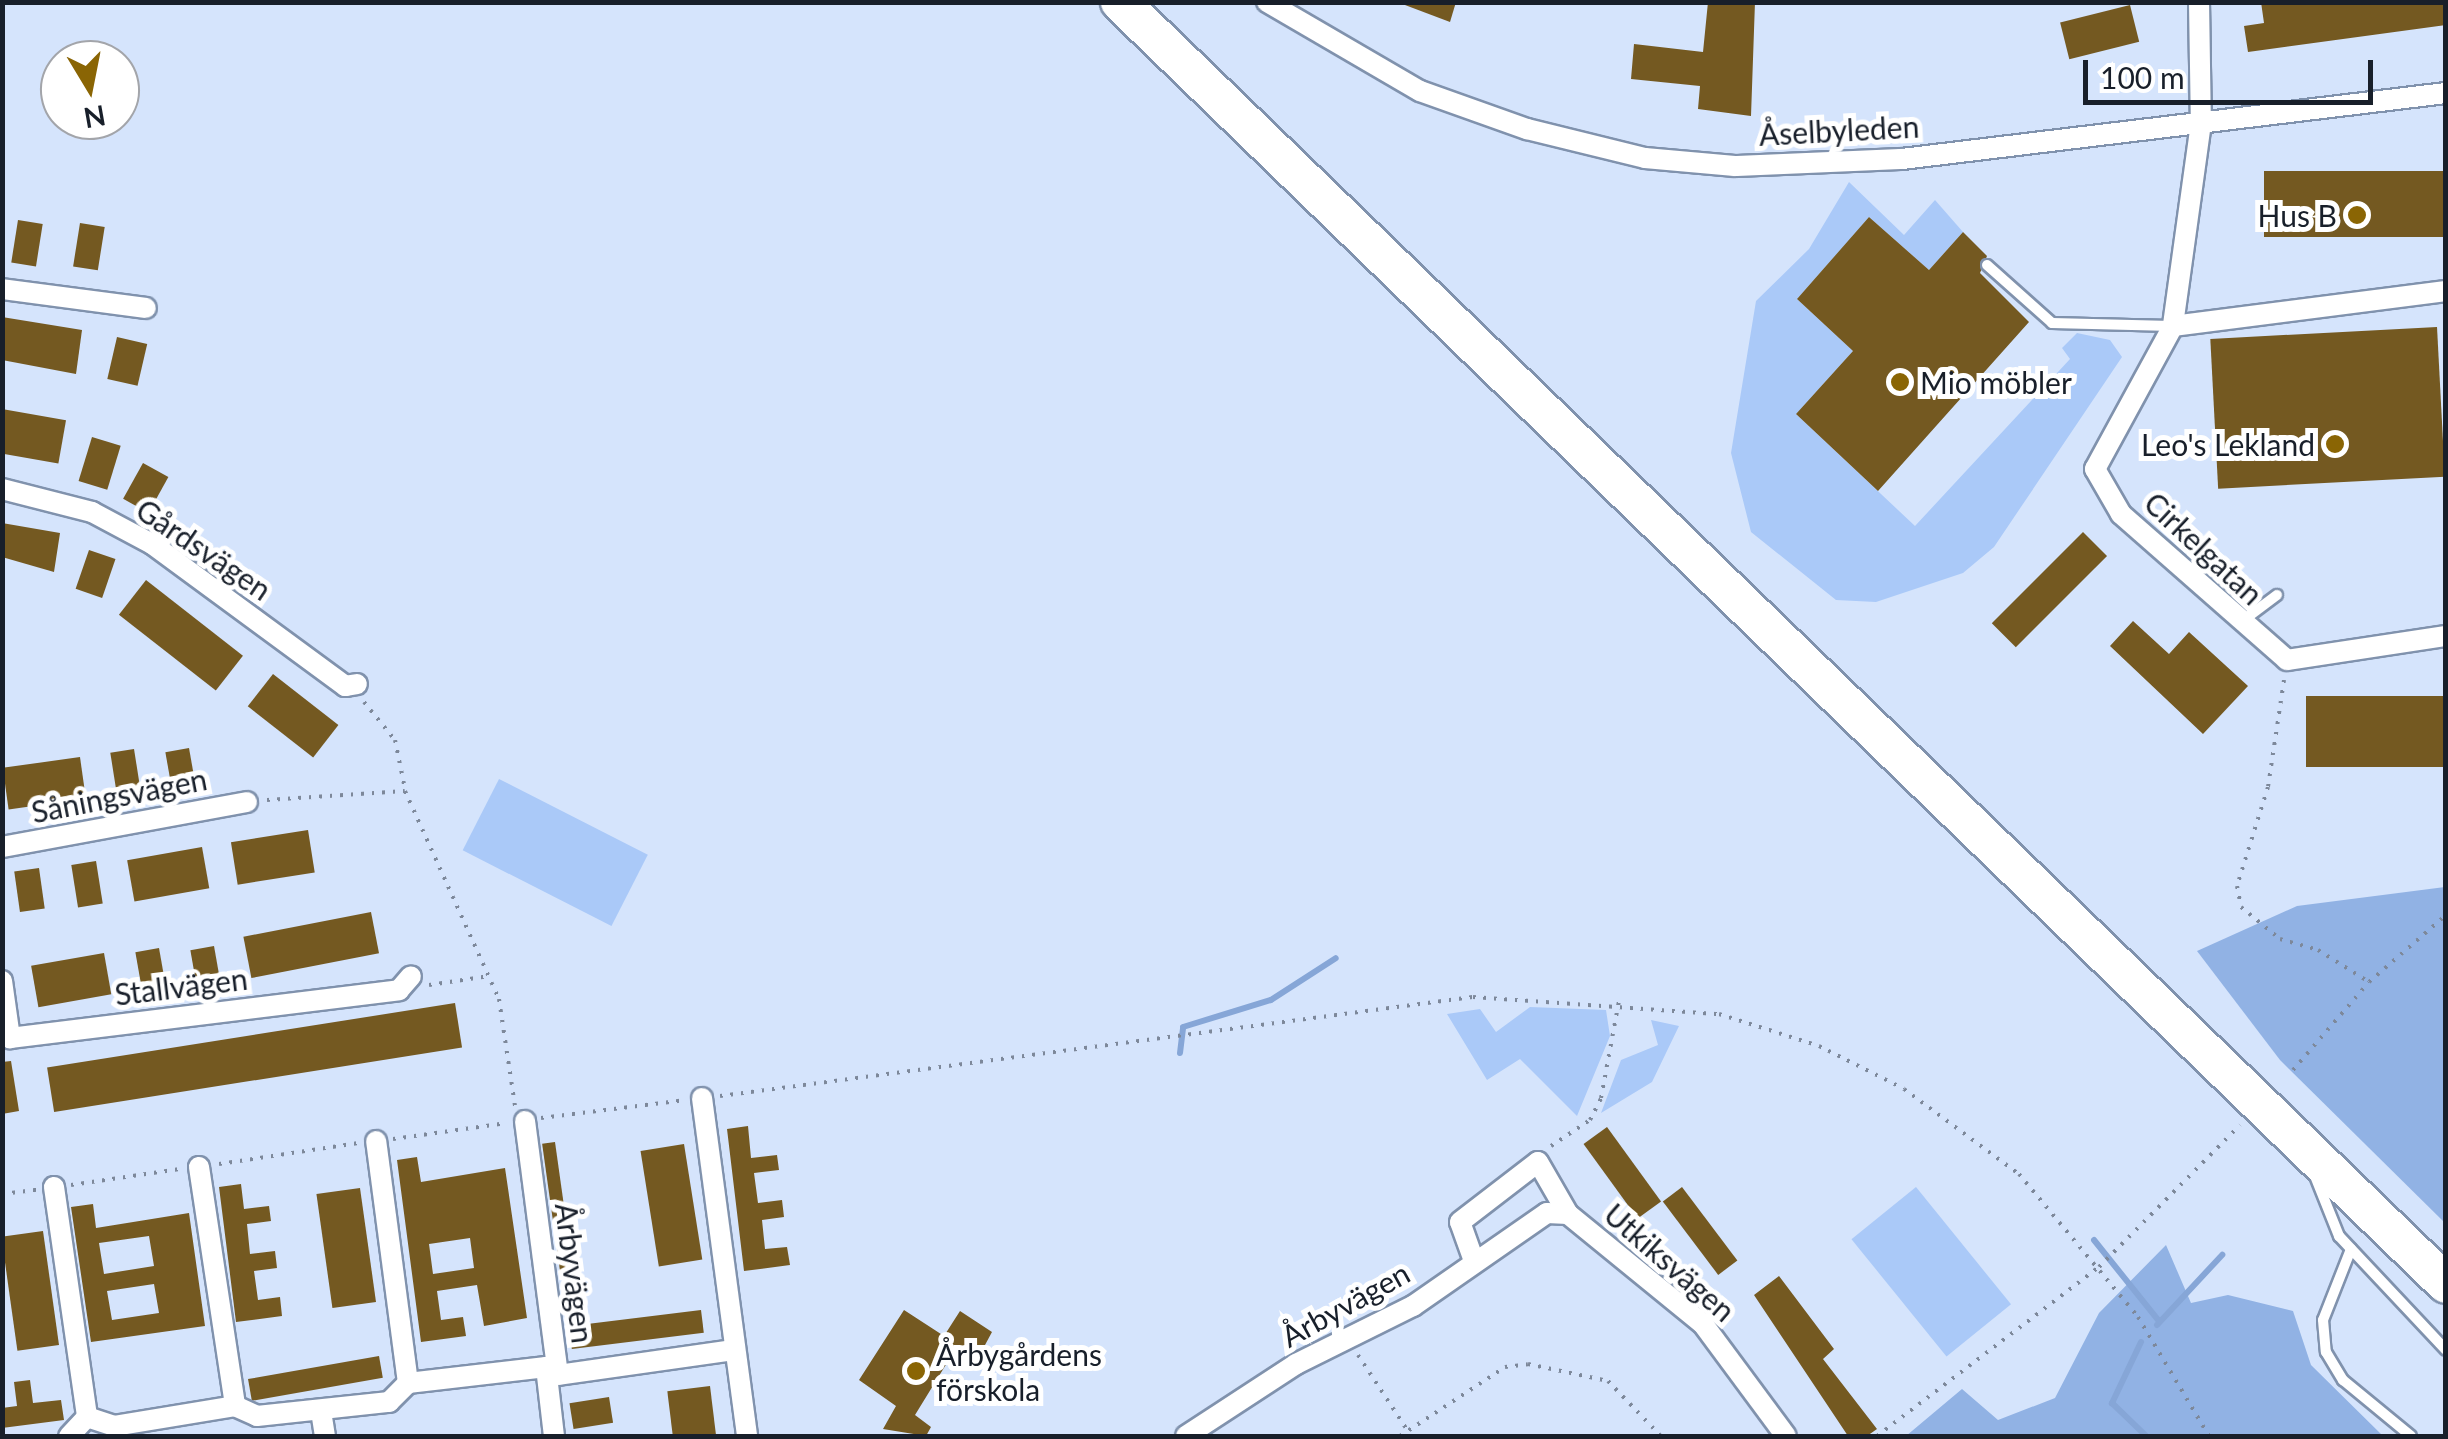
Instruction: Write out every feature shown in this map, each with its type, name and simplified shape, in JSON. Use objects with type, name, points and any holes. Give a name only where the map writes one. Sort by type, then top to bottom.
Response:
[{"type":"highway","points":[[1120,2],[2446,1284]]},
{"type":"highway","points":[[1155,2],[2446,1249]]},
{"type":"street","name":"Åselbyleden","points":[[1267,2],[1420,91],[1645,158],[1806,166],[2446,93]]},
{"type":"street","name":"Cirkelgatan","points":[[2199,2],[2202,123],[2173,326],[2096,468],[2121,514],[2287,660]]},
{"type":"street","points":[[2,289],[146,308]]},
{"type":"street","points":[[2173,326],[2446,292]]},
{"type":"street","name":"Gårdsvägen","points":[[2,489],[92,512],[152,544],[351,685]]},
{"type":"street","points":[[2287,660],[2446,636]]},
{"type":"street","name":"Såningsvägen","points":[[2,847],[247,802]]},
{"type":"street","name":"Stallvägen","points":[[2,981],[10,1038],[405,983]]},
{"type":"street","points":[[702,1098],[747,1436]]},
{"type":"street","name":"Årbyvägen","points":[[525,1120],[552,1371],[554,1436]]},
{"type":"street","points":[[376,1141],[408,1383]]},
{"type":"street","points":[[1474,1261],[1460,1222],[1538,1162],[1568,1214]]},
{"type":"street","points":[[200,1167],[235,1406]]},
{"type":"street","points":[[54,1187],[87,1417],[69,1436]]},
{"type":"street","name":"Utkiksvägen","points":[[1530,1219],[1568,1214],[1703,1324],[1788,1434]]},
{"type":"street","name":"Årbyvägen","points":[[1186,1436],[1474,1261],[1530,1219]]},
{"type":"street","name":"Årbyvägen","points":[[87,1417],[114,1426],[235,1406],[257,1416],[321,1411],[389,1402],[408,1383],[734,1350]]},
{"type":"street","points":[[321,1411],[324,1436]]},
{"type":"lane","points":[[1987,265],[2052,323],[2173,326]]},
{"type":"lane","points":[[2240,622],[2277,594]]},
{"type":"lane","points":[[2302,1143],[2351,1249],[2446,1350]]},
{"type":"lane","points":[[2351,1249],[2323,1320],[2326,1352],[2343,1380],[2412,1436]]},
{"type":"path","points":[[2287,660],[2268,787],[2237,886],[2240,907],[2280,939],[2318,950],[2369,982]]},
{"type":"path","points":[[2,1194],[518,1122],[489,976],[405,791],[395,740],[351,685]]},
{"type":"path","points":[[247,802],[405,791]]},
{"type":"path","points":[[2293,1070],[2369,982],[2446,915]]},
{"type":"path","points":[[405,983],[489,976]]},
{"type":"path","points":[[525,1120],[1472,997],[1619,1001],[1718,1014],[1819,1046],[1904,1088],[2019,1174],[2099,1268],[2209,1436]]},
{"type":"path","points":[[1538,1162],[1602,1098],[1619,1001]]},
{"type":"path","points":[[1877,1436],[2099,1268],[2247,1118]]},
{"type":"path","points":[[1348,1339],[1408,1431]]},
{"type":"path","points":[[1400,1436],[1505,1367],[1528,1364],[1608,1381],[1661,1436]]},
{"type":"shaded area","points":[[1849,182],[1904,235],[1935,200],[1963,232],[1929,270],[1869,217],[1797,299],[1853,351],[1796,414],[1915,526],[2070,359],[2062,348],[2077,333],[2110,340],[2122,357],[1994,547],[1963,573],[1876,602],[1836,600],[1751,532],[1731,453],[1756,301],[1809,249]]},
{"type":"shaded area","points":[[499,779],[648,855],[611,926],[463,850]]},
{"type":"shaded area","points":[[2446,887],[2445,1223],[2280,1060],[2197,951],[2297,906]]},
{"type":"shaded area","points":[[1530,1007],[1606,1010],[1610,1036],[1577,1116],[1520,1059],[1487,1080],[1447,1014],[1480,1009],[1496,1032]]},
{"type":"shaded area","points":[[1651,1020],[1679,1026],[1652,1082],[1601,1113],[1621,1060],[1658,1045]]},
{"type":"shaded area","points":[[1916,1187],[2011,1304],[1947,1357],[1851,1239]]},
{"type":"shaded area","points":[[2166,1245],[2191,1303],[2228,1295],[2293,1311],[2311,1365],[2383,1436],[1906,1436],[1962,1389],[1998,1420],[2055,1398],[2099,1313]]},
{"type":"building","points":[[1397,2],[1456,2],[1450,22]]},
{"type":"building","points":[[1708,2],[1755,2],[1751,116],[1698,109],[1700,86],[1631,79],[1634,44],[1703,52]]},
{"type":"building","points":[[2261,2],[2446,2],[2446,25],[2248,52],[2244,26],[2264,23]]},
{"type":"building","points":[[2130,5],[2139,42],[2069,59],[2060,22]]},
{"type":"building","name":"Hus B","points":[[2264,171],[2446,171],[2446,237],[2264,237]]},
{"type":"building","name":"Mio möbler","points":[[1869,217],[1929,270],[1963,232],[1987,256],[1980,273],[2029,322],[1878,491],[1796,414],[1853,351],[1797,299]]},
{"type":"building","points":[[18,220],[43,224],[36,266],[11,262]]},
{"type":"building","points":[[80,223],[105,227],[98,270],[73,266]]},
{"type":"building","points":[[2,317],[82,330],[76,374],[2,360]]},
{"type":"building","name":"Leo's Lekland","points":[[2437,327],[2445,477],[2218,489],[2210,339]]},
{"type":"building","points":[[117,337],[147,344],[138,386],[107,379]]},
{"type":"building","points":[[2,409],[66,420],[58,464],[2,454]]},
{"type":"building","points":[[92,437],[121,446],[107,490],[79,481]]},
{"type":"building","points":[[143,463],[168,477],[148,513],[123,499]]},
{"type":"building","points":[[2,523],[60,533],[54,572],[2,557]]},
{"type":"building","points":[[2083,532],[2107,556],[2016,647],[1992,623]]},
{"type":"building","points":[[89,550],[115,559],[102,598],[76,589]]},
{"type":"building","points":[[146,580],[243,656],[216,690],[119,615]]},
{"type":"building","points":[[2133,621],[2169,654],[2189,632],[2248,686],[2203,734],[2110,646]]},
{"type":"building","points":[[273,674],[338,725],[313,757],[248,706]]},
{"type":"building","points":[[2306,696],[2446,696],[2446,767],[2306,767]]},
{"type":"building","points":[[189,748],[196,789],[173,794],[165,752]]},
{"type":"building","points":[[134,749],[141,791],[117,795],[110,753]]},
{"type":"building","points":[[80,757],[86,799],[9,809],[3,768]]},
{"type":"building","points":[[308,830],[315,872],[238,885],[231,842]]},
{"type":"building","points":[[202,847],[209,888],[134,902],[127,860]]},
{"type":"building","points":[[96,861],[103,903],[78,907],[71,865]]},
{"type":"building","points":[[39,868],[45,909],[20,912],[14,871]]},
{"type":"building","points":[[371,912],[379,953],[251,978],[243,937]]},
{"type":"building","points":[[214,946],[221,987],[198,992],[190,950]]},
{"type":"building","points":[[159,948],[166,989],[143,994],[135,952]]},
{"type":"building","points":[[104,953],[111,994],[38,1007],[31,966]]},
{"type":"building","points":[[455,1003],[462,1047],[54,1112],[47,1068]]},
{"type":"building","points":[[11,1061],[19,1111],[2,1114],[2,1062]]},
{"type":"building","points":[[748,1126],[751,1158],[777,1155],[779,1170],[754,1173],[758,1203],[782,1200],[784,1217],[762,1220],[765,1249],[787,1247],[790,1265],[744,1271],[727,1129]]},
{"type":"building","points":[[1607,1127],[1661,1201],[1638,1218],[1584,1144]]},
{"type":"building","points":[[555,1142],[574,1278],[561,1279],[542,1144]]},
{"type":"building","points":[[684,1144],[702,1260],[659,1266],[641,1151]]},
{"type":"building","points":[[417,1157],[421,1182],[505,1168],[527,1318],[484,1326],[477,1285],[437,1291],[441,1320],[463,1317],[466,1336],[421,1342],[397,1160]],"holes":[[[470,1238],[474,1268],[433,1274],[429,1244]]]},
{"type":"building","points":[[241,1184],[244,1209],[269,1206],[271,1221],[247,1224],[250,1254],[275,1251],[277,1268],[254,1271],[258,1300],[280,1297],[282,1316],[236,1322],[219,1187]]},
{"type":"building","points":[[1682,1187],[1737,1260],[1718,1275],[1663,1201]]},
{"type":"building","points":[[360,1188],[376,1302],[332,1308],[316,1194]]},
{"type":"building","points":[[93,1204],[96,1228],[189,1213],[205,1326],[91,1342],[71,1207]],"holes":[[[149,1236],[154,1266],[104,1274],[99,1243]],[[154,1284],[159,1313],[112,1320],[107,1291]]]},
{"type":"building","points":[[43,1231],[59,1345],[17,1351],[2,1237]]},
{"type":"building","points":[[1779,1276],[1834,1349],[1823,1359],[1877,1429],[1867,1436],[1848,1436],[1754,1295]]},
{"type":"building","points":[[701,1310],[704,1333],[572,1349],[569,1326]]},
{"type":"building","points":[[904,1310],[944,1336],[960,1311],[992,1332],[978,1358],[958,1345],[915,1415],[931,1427],[926,1436],[883,1429],[896,1406],[859,1380]]},
{"type":"building","points":[[379,1356],[383,1378],[252,1401],[248,1379]]},
{"type":"building","points":[[30,1380],[33,1403],[61,1400],[64,1420],[2,1428],[2,1408],[17,1406],[14,1382]]},
{"type":"building","points":[[710,1386],[716,1436],[673,1436],[667,1391]]},
{"type":"building","points":[[609,1397],[613,1423],[574,1429],[569,1403]]},
{"type":"waterway","points":[[1180,1053],[1183,1027],[1271,1000],[1336,958]]},
{"type":"waterway","points":[[2094,1240],[2159,1321]]},
{"type":"waterway","points":[[2157,1325],[2222,1255]]},
{"type":"waterway","points":[[2141,1342],[2112,1403],[2146,1436]]},
{"type":"place","name":"Hus B","points":[[2357,215]]},
{"type":"place","name":"Mio möbler","points":[[1900,382]]},
{"type":"place","name":"Leo's Lekland","points":[[2335,444]]},
{"type":"place","name":"Årbygårdens förskola","points":[[916,1371]]}]
